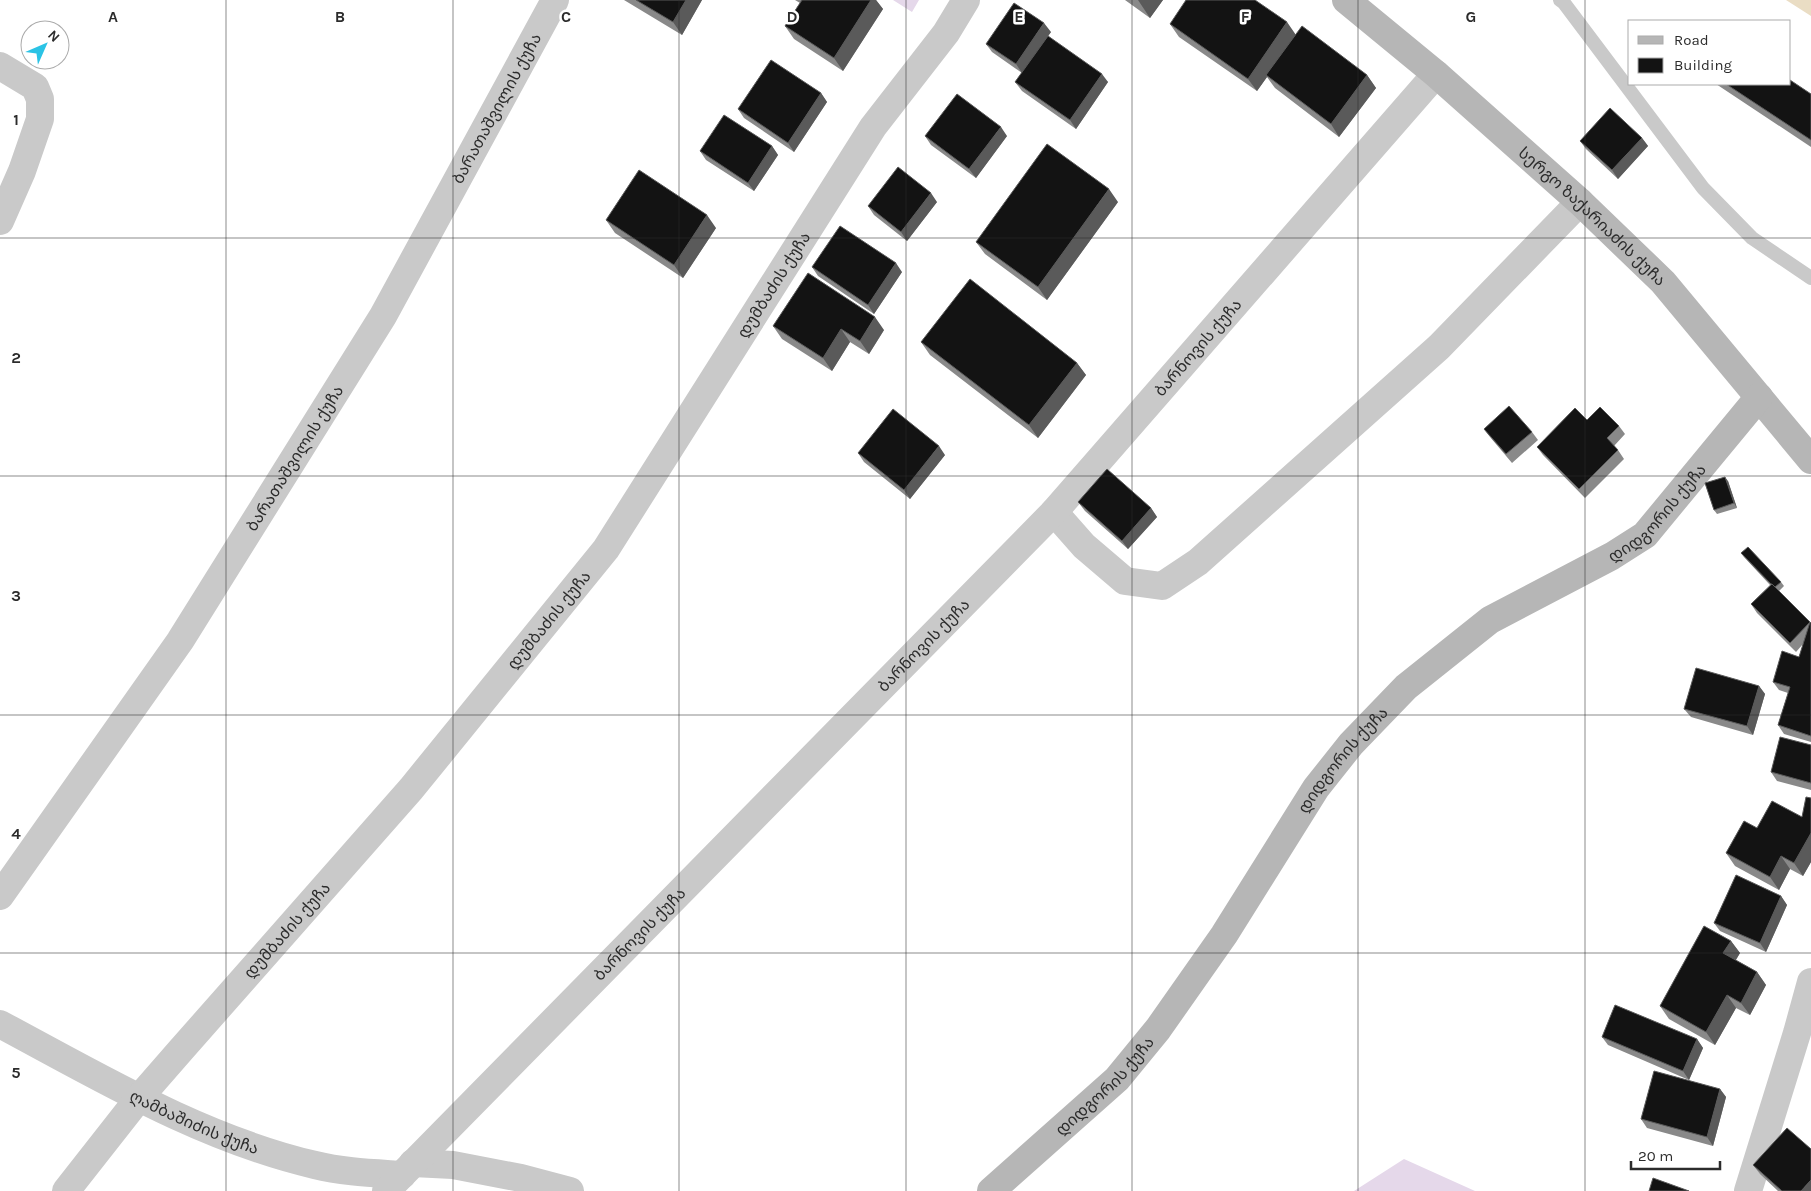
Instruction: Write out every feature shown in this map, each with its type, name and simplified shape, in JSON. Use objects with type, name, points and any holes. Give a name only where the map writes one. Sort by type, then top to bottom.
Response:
[{"type":"street","name":"ბარათაშვილის ქუჩა","points":[[0,896],[180,641],[383,316],[555,0]]},
{"type":"street","name":"დუმბაძის ქუჩა","points":[[66,1191],[140,1098],[411,790],[606,550],[874,128],[946,33],[966,0]]},
{"type":"street","name":"სერგო ზაქარიაძის ქუჩა","points":[[1346,0],[1436,74],[1580,202],[1663,282],[1811,460]]},
{"type":"street","points":[[0,66],[35,87],[40,98],[40,119],[22,171],[0,221]]},
{"type":"street","name":"ბარნოვის ქუჩა","points":[[400,1176],[1054,512],[1436,74]]},
{"type":"street","points":[[1054,512],[1084,546],[1125,581],[1162,586],[1198,562],[1439,347],[1580,202]]},
{"type":"street","name":"დიდგორის ქუჩა","points":[[991,1191],[1117,1078],[1158,1029],[1224,936],[1316,788],[1358,737],[1406,687],[1490,620],[1612,556],[1645,535],[1759,397]]},
{"type":"street","points":[[1748,1191],[1804,1042],[1811,982]]},
{"type":"street","name":"ღამბაშიძის ქუჩა","points":[[0,1024],[140,1098],[262,1151],[316,1166],[353,1172],[400,1176],[453,1164],[521,1178],[570,1191]]},
{"type":"lane","points":[[1560,0],[1703,188],[1752,238],[1811,278]]},
{"type":"shaded area","points":[[893,0],[919,0],[912,12]]},
{"type":"shaded area","points":[[1786,0],[1811,0],[1811,16]]},
{"type":"shaded area","points":[[1404,1159],[1475,1191],[1354,1191]]},
{"type":"building","points":[[636,0],[686,0],[673,22]]},
{"type":"building","points":[[802,0],[871,0],[834,58],[785,26]]},
{"type":"building","points":[[1186,0],[1255,0],[1287,22],[1248,79],[1170,24]]},
{"type":"building","points":[[1014,3],[1044,23],[1016,64],[986,44]]},
{"type":"building","points":[[1302,26],[1367,75],[1331,124],[1266,75]]},
{"type":"building","points":[[1048,36],[1102,74],[1070,120],[1015,82]]},
{"type":"building","points":[[771,60],[821,93],[788,143],[738,109]]},
{"type":"building","points":[[1791,81],[1811,94],[1811,140],[1728,85],[1791,85]]},
{"type":"building","points":[[957,94],[1001,127],[969,169],[925,136]]},
{"type":"building","points":[[1610,108],[1642,138],[1612,170],[1580,141]]},
{"type":"building","points":[[724,115],[772,146],[748,183],[700,151]]},
{"type":"building","points":[[1047,144],[1109,189],[1038,287],[976,242]]},
{"type":"building","points":[[898,167],[931,193],[901,232],[868,206]]},
{"type":"building","points":[[639,170],[707,215],[674,265],[606,220]]},
{"type":"building","points":[[840,226],[896,263],[868,305],[812,267]]},
{"type":"building","points":[[808,273],[875,317],[860,341],[841,329],[823,358],[773,326]]},
{"type":"building","points":[[970,279],[1077,363],[1029,425],[921,342]]},
{"type":"building","points":[[1509,406],[1532,432],[1506,454],[1484,429]]},
{"type":"building","points":[[1600,407],[1619,426],[1607,438],[1618,450],[1579,489],[1537,447],[1575,408],[1587,420]]},
{"type":"building","points":[[893,409],[939,446],[904,490],[858,453]]},
{"type":"building","points":[[1107,469],[1151,508],[1122,541],[1078,502]]},
{"type":"building","points":[[1725,477],[1734,503],[1714,510],[1705,483]]},
{"type":"building","points":[[1748,547],[1781,582],[1775,587],[1741,553]]},
{"type":"building","points":[[1772,584],[1810,622],[1790,643],[1751,604]]},
{"type":"building","points":[[1810,622],[1811,736],[1778,725],[1790,687],[1773,682],[1782,651],[1799,657]]},
{"type":"building","points":[[1696,668],[1759,686],[1747,726],[1684,709]]},
{"type":"building","points":[[1780,737],[1811,745],[1811,783],[1771,772]]},
{"type":"building","points":[[1806,797],[1811,798],[1811,833],[1794,863],[1781,856],[1770,877],[1726,853],[1744,821],[1757,828],[1772,801],[1802,817]]},
{"type":"building","points":[[1736,875],[1781,896],[1760,943],[1714,923]]},
{"type":"building","points":[[1704,926],[1731,941],[1723,953],[1757,972],[1741,1003],[1727,995],[1706,1032],[1660,1006]]},
{"type":"building","points":[[1615,1005],[1697,1039],[1683,1071],[1602,1037]]},
{"type":"building","points":[[1654,1071],[1720,1089],[1707,1137],[1641,1119]]},
{"type":"building","points":[[1787,1128],[1811,1149],[1811,1180],[1801,1191],[1782,1191],[1753,1165]]},
{"type":"building","points":[[1653,1178],[1689,1191],[1649,1191]]}]
